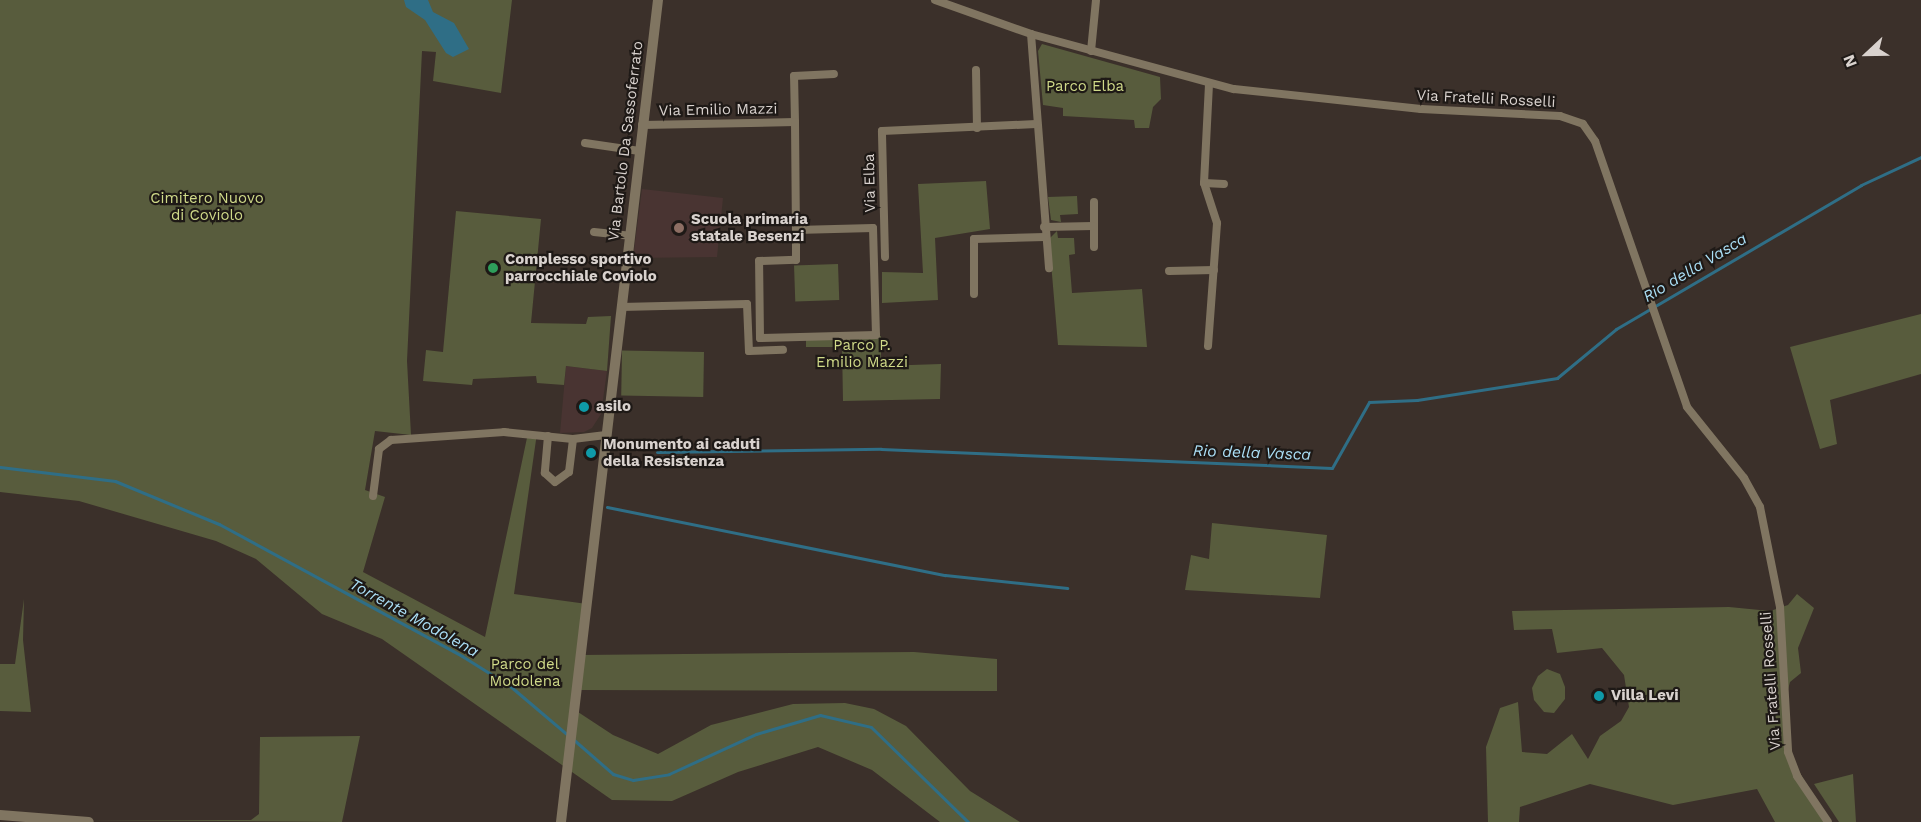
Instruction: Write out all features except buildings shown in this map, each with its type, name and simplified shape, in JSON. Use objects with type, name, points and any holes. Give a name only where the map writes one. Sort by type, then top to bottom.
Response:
[{"type":"street","name":"Via Bartolo Da Sassoferrato","points":[[561,822],[658,0]]},
{"type":"street","name":"Via Fratelli Rosselli","points":[[935,0],[950,2],[1031,34],[1209,83],[1334,102],[1574,119],[1595,141],[1648,303],[1687,407],[1744,478],[1760,507],[1780,607],[1788,752],[1797,776],[1828,822]]},
{"type":"street","points":[[1091,51],[1096,0]]},
{"type":"street","points":[[1031,34],[1036,124],[1049,268]]},
{"type":"street","points":[[976,70],[977,128]]},
{"type":"street","name":"Via Emilio Mazzi","points":[[796,230],[873,228],[876,335],[760,338],[759,261],[796,260],[794,76],[834,74]]},
{"type":"street","points":[[1208,346],[1217,223],[1204,183],[1209,83]]},
{"type":"street","name":"Via Emilio Mazzi","points":[[642,125],[795,122]]},
{"type":"street","name":"Via Elba","points":[[885,257],[882,131],[1036,124]]},
{"type":"street","points":[[585,143],[639,151]]},
{"type":"street","points":[[1204,183],[1224,184]]},
{"type":"street","points":[[1094,202],[1094,247]]},
{"type":"street","points":[[974,294],[974,239],[1093,226]]},
{"type":"street","points":[[594,231],[630,236]]},
{"type":"street","points":[[1169,271],[1214,270]]},
{"type":"street","points":[[621,307],[747,304],[749,351],[783,350]]},
{"type":"street","points":[[373,496],[377,458],[386,442],[504,432],[573,439],[606,435]]},
{"type":"street","points":[[548,436],[544,469],[547,477],[555,482],[567,476],[573,439]]},
{"type":"street","points":[[0,815],[89,822]]},
{"type":"shaded area","name":"Scuola primaria statale Besenzi","points":[[642,189],[723,198],[717,257],[633,258]]},
{"type":"shaded area","points":[[566,366],[607,371],[601,414],[592,428],[584,432],[560,433]]},
{"type":"green space","name":"Cimitero Nuovo di Coviolo","points":[[0,0],[512,0],[501,93],[433,81],[436,52],[422,51],[407,361],[411,435],[375,431],[365,490],[385,497],[363,572],[485,637],[528,433],[537,433],[514,594],[587,604],[581,655],[914,652],[997,659],[997,691],[577,690],[578,712],[613,735],[658,754],[711,725],[793,704],[845,703],[874,709],[906,726],[970,791],[1020,822],[940,822],[872,770],[818,747],[738,772],[672,801],[612,800],[382,639],[322,614],[256,559],[216,541],[79,501],[0,492]]},
{"type":"green space","name":"Parco Elba","points":[[1042,44],[1160,77],[1161,99],[1153,107],[1149,128],[1135,128],[1134,120],[1063,116],[1063,108],[1043,105],[1038,51]]},
{"type":"green space","points":[[986,181],[990,229],[935,238],[938,300],[882,303],[882,272],[923,273],[918,184]]},
{"type":"green space","points":[[1077,196],[1078,214],[1060,215],[1061,222],[1051,220],[1048,197]]},
{"type":"green space","name":"Complesso sportivo parrocchiale Coviolo","points":[[456,211],[541,219],[531,323],[586,324],[588,317],[611,316],[607,371],[566,366],[564,385],[537,383],[536,376],[473,379],[472,385],[423,381],[426,350],[443,352]]},
{"type":"green space","points":[[1057,231],[1058,238],[1074,238],[1075,254],[1069,255],[1072,293],[1142,289],[1147,347],[1058,345],[1049,239]]},
{"type":"green space","points":[[838,264],[839,300],[795,302],[794,266]]},
{"type":"green space","points":[[1921,314],[1921,374],[1830,400],[1837,444],[1820,449],[1790,347]]},
{"type":"green space","name":"Parco P. Emilio Mazzi","points":[[881,336],[881,366],[941,364],[940,399],[843,401],[842,347],[806,347],[806,337]]},
{"type":"green space","points":[[622,351],[704,352],[703,397],[621,396]]},
{"type":"green space","points":[[1212,523],[1327,535],[1320,598],[1185,590],[1191,555],[1209,559]]},
{"type":"green space","points":[[1797,594],[1814,608],[1798,648],[1801,673],[1790,682],[1785,701],[1788,752],[1828,822],[1775,822],[1757,789],[1673,805],[1590,784],[1520,807],[1519,822],[1488,822],[1486,747],[1500,708],[1518,702],[1522,752],[1547,754],[1572,734],[1588,759],[1600,736],[1621,721],[1629,707],[1624,675],[1602,648],[1557,653],[1552,629],[1514,630],[1512,611],[1729,607],[1770,611],[1788,605]]},
{"type":"green space","points":[[24,599],[23,640],[31,712],[0,711],[0,664],[15,664]]},
{"type":"green space","points":[[1547,669],[1560,674],[1565,687],[1565,699],[1554,713],[1544,712],[1534,700],[1532,688],[1538,676]]},
{"type":"green space","points":[[360,736],[342,822],[83,820],[251,820],[259,814],[260,737]]},
{"type":"green space","points":[[1853,774],[1856,822],[1839,822],[1814,784]]},
{"type":"water","points":[[404,0],[428,0],[433,12],[454,23],[469,49],[453,57],[446,53],[425,20],[406,7]]},
{"type":"waterway","name":"Rio della Vasca","points":[[657,452],[881,449],[1332,468],[1369,402],[1417,400],[1557,378],[1616,329],[1861,185],[1921,157]]},
{"type":"waterway","name":"Torrente Modolena","points":[[0,467],[115,481],[219,524],[462,656],[510,686],[569,736]]},
{"type":"waterway","points":[[607,507],[945,575],[1067,588]]},
{"type":"waterway","name":"Torrente Modolena","points":[[574,740],[613,774],[633,780],[669,774],[756,734],[820,715],[871,727],[968,822]]},
{"type":"place","name":"Scuola primaria statale Besenzi","points":[[679,228]]},
{"type":"place","name":"Complesso sportivo parrocchiale Coviolo","points":[[493,268]]},
{"type":"place","name":"asilo","points":[[584,407]]},
{"type":"place","name":"Monumento ai caduti della Resistenza","points":[[591,453]]},
{"type":"place","name":"Villa Levi","points":[[1599,696]]},
{"type":"park label","name":"Parco del Modolena","points":[[525,672]]}]
